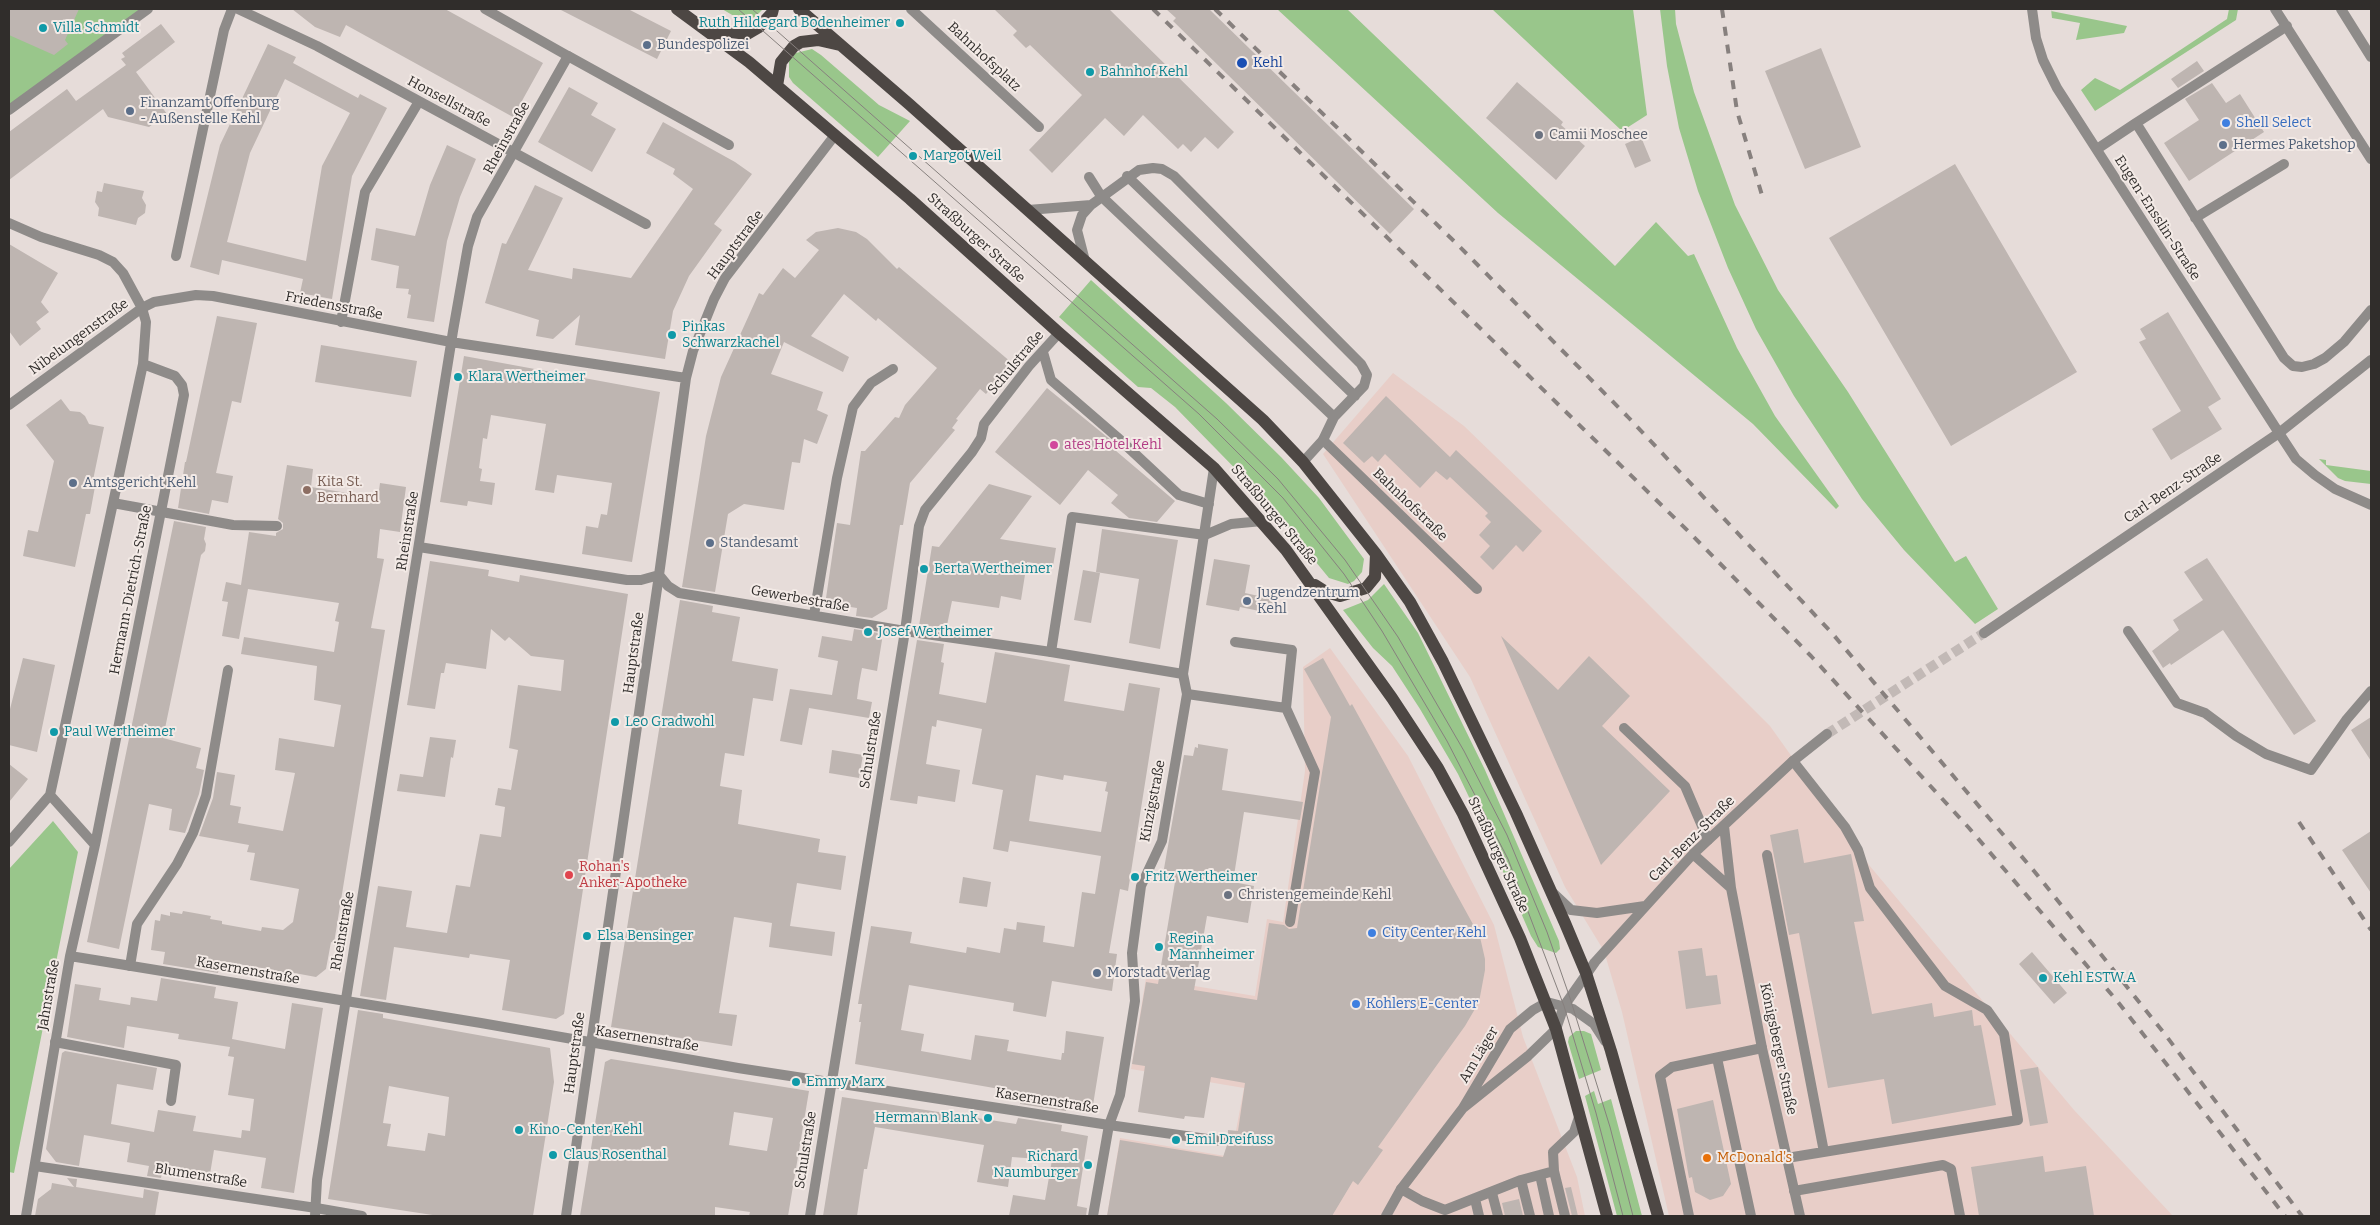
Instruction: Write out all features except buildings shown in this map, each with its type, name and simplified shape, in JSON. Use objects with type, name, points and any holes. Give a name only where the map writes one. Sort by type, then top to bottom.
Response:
[{"type":"main road","name":"Straßburger Straße","points":[[677,9],[706,28],[910,199],[1059,333],[1214,468],[1262,521],[1309,580],[1438,768],[1464,814],[1547,1002],[1580,1113],[1607,1216]]},
{"type":"main road","points":[[706,28],[747,34],[772,13],[773,9]]},
{"type":"main road","points":[[799,9],[1263,420],[1303,462],[1376,554],[1410,602],[1443,662],[1516,813],[1586,973],[1611,1051],[1658,1216]]},
{"type":"main road","points":[[777,86],[781,62],[794,46],[801,42],[818,40],[842,46]]},
{"type":"main road","points":[[1309,580],[1326,592],[1340,596],[1357,592],[1366,588],[1375,577],[1376,554]]},
{"type":"street","points":[[9,110],[148,9]]},
{"type":"street","points":[[176,256],[224,30],[232,9]]},
{"type":"street","name":"Honsellstraße","points":[[238,9],[317,46],[646,224]]},
{"type":"street","points":[[485,9],[729,145]]},
{"type":"street","name":"Bahnhofsplatz","points":[[911,9],[1039,127]]},
{"type":"street","name":"Eugen-Ensslin-Straße","points":[[2032,9],[2036,38],[2043,60],[2057,88],[2296,459],[2315,475],[2335,488],[2371,505]]},
{"type":"street","points":[[2275,9],[2371,159]]},
{"type":"street","points":[[2341,9],[2371,57]]},
{"type":"street","points":[[2097,149],[2287,26]]},
{"type":"street","name":"Rheinstraße","points":[[315,1212],[317,1180],[345,1002],[468,246],[477,217],[516,152],[568,56]]},
{"type":"street","points":[[342,322],[365,192],[418,102]]},
{"type":"street","points":[[2136,123],[2284,358],[2294,366],[2302,367],[2314,364],[2325,358],[2344,342],[2371,310]]},
{"type":"street","name":"Hauptstraße","points":[[566,1216],[685,400],[686,378],[693,351],[714,299],[725,278],[835,135]]},
{"type":"street","points":[[2195,218],[2284,164]]},
{"type":"street","points":[[1085,261],[1078,230],[1082,215],[1091,205],[1127,176],[1139,170],[1162,169],[1174,176],[1361,364],[1367,376],[1364,386],[1334,417],[1323,440],[1303,462]]},
{"type":"street","points":[[1127,176],[1355,396]]},
{"type":"street","points":[[1089,177],[1101,196],[1334,417]]},
{"type":"street","points":[[1028,210],[1091,205]]},
{"type":"street","points":[[9,223],[41,237],[99,255],[112,262],[123,273],[142,308],[146,322],[143,364],[50,795],[9,840]]},
{"type":"street","name":"Friedensstraße","points":[[142,308],[175,298],[196,295],[213,296],[451,342],[686,378]]},
{"type":"street","name":"Nibelungenstraße","points":[[9,405],[142,308]]},
{"type":"street","name":"Schulstraße","points":[[810,1216],[905,631],[919,526],[925,510],[981,438],[984,424],[1029,366],[1059,333]]},
{"type":"street","points":[[1043,352],[1051,380],[1117,437],[1179,496],[1209,504]]},
{"type":"street","name":"Carl-Benz-Straße","points":[[1984,633],[2279,433],[2371,360]]},
{"type":"street","name":"Hermann-Dietrich-Straße","points":[[95,845],[184,395],[182,384],[175,376],[143,364]]},
{"type":"street","points":[[814,615],[845,433],[852,407],[870,383],[893,369]]},
{"type":"street","name":"Bahnhofstraße","points":[[1323,440],[1478,589]]},
{"type":"street","name":"Kinzigstraße","points":[[1093,1216],[1109,1125],[1120,1095],[1135,1001],[1132,953],[1141,886],[1162,841],[1186,694],[1184,674],[1214,468]]},
{"type":"street","points":[[113,503],[233,525],[277,526]]},
{"type":"street","points":[[1052,652],[1072,517],[1205,534],[1231,524],[1262,521]]},
{"type":"street","points":[[419,547],[626,580],[641,580],[659,575]]},
{"type":"street","name":"Gewerbestraße","points":[[659,575],[668,586],[679,593],[905,631],[1052,652],[1184,674]]},
{"type":"street","points":[[2128,631],[2177,702],[2205,713],[2236,736],[2266,754],[2311,770],[2347,719],[2371,690]]},
{"type":"street","points":[[1235,642],[1292,650],[1286,708],[1315,772],[1290,922]]},
{"type":"street","points":[[130,966],[136,924],[177,864],[193,833],[206,796],[228,670]]},
{"type":"street","points":[[1186,694],[1286,708]]},
{"type":"street","points":[[1624,728],[1685,786],[1708,840]]},
{"type":"street","name":"Carl-Benz-Straße","points":[[1556,1029],[1564,1006],[1586,973],[1645,906],[1693,854],[1793,761],[1827,734]]},
{"type":"street","points":[[1788,1158],[2018,1120],[2004,1034],[1987,1010],[1945,986],[1870,888],[1858,850],[1845,827],[1793,761]]},
{"type":"street","points":[[50,795],[95,845]]},
{"type":"street","name":"Königsberger Straße","points":[[1724,826],[1731,888],[1762,1048],[1800,1216]]},
{"type":"street","name":"Jahnstraße","points":[[26,1216],[70,956],[95,845]]},
{"type":"street","points":[[1693,854],[1731,888]]},
{"type":"street","points":[[1767,855],[1824,1152]]},
{"type":"street","points":[[1548,887],[1571,910],[1597,913],[1645,906]]},
{"type":"street","name":"Kasernenstraße","points":[[70,956],[481,1023],[590,1044],[1221,1141]]},
{"type":"street","points":[[1547,1002],[1573,1009],[1594,1024],[1611,1051]]},
{"type":"street","name":"Am Läger","points":[[1386,1216],[1401,1189],[1463,1108],[1510,1029],[1547,1002]]},
{"type":"street","name":"Am Läger","points":[[1463,1108],[1528,1056],[1556,1029]]},
{"type":"street","points":[[55,1042],[176,1065],[171,1101]]},
{"type":"street","points":[[1689,1216],[1660,1076],[1672,1067],[1762,1048]]},
{"type":"street","points":[[1716,1058],[1751,1216]]},
{"type":"street","points":[[1565,1216],[1554,1171],[1553,1152],[1574,1132],[1580,1113]]},
{"type":"street","points":[[1794,1191],[1943,1165],[1951,1169],[1960,1216]]},
{"type":"street","name":"Blumenstraße","points":[[35,1166],[112,1176],[315,1212],[362,1216]]},
{"type":"street","points":[[1401,1189],[1446,1213],[1521,1180],[1554,1171]]},
{"type":"street","points":[[1540,1175],[1549,1216]]},
{"type":"street","points":[[1521,1180],[1530,1216]]},
{"type":"street","points":[[1492,1193],[1498,1216]]},
{"type":"street","points":[[1475,1199],[1479,1216]]},
{"type":"shaded area","points":[[1393,373],[1464,426],[1642,598],[1770,726],[1869,865],[2074,1110],[2173,1216],[1669,1216],[1622,1012],[1604,951],[1565,887],[1470,677],[1323,454]]},
{"type":"shaded area","name":"City Center Kehl","points":[[1330,648],[1408,756],[1494,925],[1523,1037],[1577,1177],[1585,1216],[1107,1216],[1120,1138],[1231,1157],[1244,1088],[1131,1069],[1146,978],[1255,996],[1267,919],[1283,922],[1305,771],[1303,667]]},
{"type":"green space","points":[[9,9],[143,9],[9,111]]},
{"type":"green space","points":[[722,9],[763,9],[755,17],[739,19]]},
{"type":"green space","points":[[1277,9],[1347,9],[1615,266],[1656,222],[1688,256],[1694,254],[1737,348],[1775,416],[1839,506],[1836,509],[1753,424],[1498,213]]},
{"type":"green space","points":[[1492,9],[1633,9],[1647,115],[1622,131]]},
{"type":"green space","points":[[1660,9],[1675,9],[1676,24],[1694,92],[1735,205],[1778,290],[1848,392],[1955,562],[1966,556],[1998,609],[1975,624],[1904,550],[1862,499],[1794,396],[1756,329],[1728,268],[1698,191],[1679,128],[1667,66]]},
{"type":"green space","points":[[2229,9],[2238,9],[2236,20],[2095,111],[2081,90],[2095,78],[2120,90],[2227,19]]},
{"type":"green space","points":[[2051,11],[2127,26],[2124,33],[2076,40],[2080,23],[2052,18]]},
{"type":"green space","points":[[812,49],[879,105],[910,121],[878,157],[793,83],[789,77],[789,60],[796,53]]},
{"type":"green space","points":[[1091,280],[1226,403],[1281,457],[1319,498],[1364,559],[1362,572],[1354,581],[1348,584],[1329,578],[1260,494],[1175,407],[1151,388],[1138,387],[1059,317]]},
{"type":"green space","points":[[2319,459],[2326,460],[2326,465],[2371,471],[2371,484],[2345,481],[2338,478]]},
{"type":"green space","points":[[1384,584],[1418,633],[1485,770],[1559,941],[1560,949],[1556,953],[1538,947],[1531,936],[1458,774],[1420,709],[1392,666],[1373,648],[1343,610],[1368,600]]},
{"type":"green space","points":[[53,821],[78,852],[14,1173],[9,1172],[9,869]]},
{"type":"green space","points":[[1576,1031],[1584,1031],[1591,1034],[1601,1070],[1579,1079],[1568,1042],[1569,1037]]},
{"type":"green space","points":[[1594,1091],[1598,1104],[1611,1099],[1642,1216],[1617,1216],[1585,1096]]},
{"type":"tunnel","points":[[1827,734],[1984,633]]},
{"type":"tram line","points":[[738,9],[1199,414],[1283,498],[1344,574],[1382,631],[1447,741],[1508,859],[1564,1006],[1596,1113],[1623,1216]]},
{"type":"tram line","points":[[752,9],[1217,419],[1278,479],[1345,560],[1398,637],[1464,751],[1507,835],[1547,932],[1570,998],[1610,1127],[1633,1216]]},
{"type":"railway","points":[[1153,9],[1689,532],[1811,656],[1969,828],[2118,1002],[2285,1216]]},
{"type":"railway","points":[[1215,9],[1458,245],[1627,416],[1831,632],[2034,871],[2164,1033],[2302,1216]]},
{"type":"railway","points":[[1722,9],[1737,111],[1764,202]]},
{"type":"railway","points":[[2299,822],[2371,930]]},
{"type":"place","name":"Ruth Hildegard Bodenheimer","points":[[900,23]]},
{"type":"place","name":"Villa Schmidt","points":[[43,28]]},
{"type":"place","name":"Bundespolizei","points":[[647,45]]},
{"type":"place","name":"Kehl","points":[[1242,63]]},
{"type":"place","name":"Bahnhof Kehl","points":[[1090,72]]},
{"type":"place","name":"Finanzamt Offenburg - Außenstelle Kehl","points":[[130,111]]},
{"type":"place","name":"Shell Select","points":[[2226,123]]},
{"type":"place","name":"Camii Moschee","points":[[1539,135]]},
{"type":"place","name":"Hermes Paketshop","points":[[2223,145]]},
{"type":"place","name":"Margot Weil","points":[[913,156]]},
{"type":"place","name":"Pinkas Schwarzkachel","points":[[672,335]]},
{"type":"place","name":"Klara Wertheimer","points":[[458,377]]},
{"type":"place","name":"ates Hotel Kehl","points":[[1054,445]]},
{"type":"place","name":"Amtsgericht Kehl","points":[[73,483]]},
{"type":"place","name":"Kita St. Bernhard","points":[[307,490]]},
{"type":"place","name":"Standesamt","points":[[710,543]]},
{"type":"place","name":"Berta Wertheimer","points":[[924,569]]},
{"type":"place","name":"Jugendzentrum Kehl","points":[[1247,601]]},
{"type":"place","name":"Josef Wertheimer","points":[[868,632]]},
{"type":"place","name":"Leo Gradwohl","points":[[615,722]]},
{"type":"place","name":"Paul Wertheimer","points":[[54,732]]},
{"type":"place","name":"Rohan's Anker-Apotheke","points":[[569,875]]},
{"type":"place","name":"Fritz Wertheimer","points":[[1135,877]]},
{"type":"place","name":"Christengemeinde Kehl","points":[[1228,895]]},
{"type":"place","name":"City Center Kehl","points":[[1372,933]]},
{"type":"place","name":"Elsa Bensinger","points":[[587,936]]},
{"type":"place","name":"Regina Mannheimer","points":[[1159,947]]},
{"type":"place","name":"Morstadt Verlag","points":[[1097,973]]},
{"type":"place","name":"Kehl ESTW.A","points":[[2043,978]]},
{"type":"place","name":"Kohlers E-Center","points":[[1356,1004]]},
{"type":"place","name":"Emmy Marx","points":[[796,1082]]},
{"type":"place","name":"Hermann Blank","points":[[988,1118]]},
{"type":"place","name":"Kino-Center Kehl","points":[[519,1130]]},
{"type":"place","name":"Emil Dreifuss","points":[[1176,1140]]},
{"type":"place","name":"Claus Rosenthal","points":[[553,1155]]},
{"type":"place","name":"McDonald's","points":[[1707,1158]]},
{"type":"place","name":"Richard Naumburger","points":[[1088,1165]]}]
